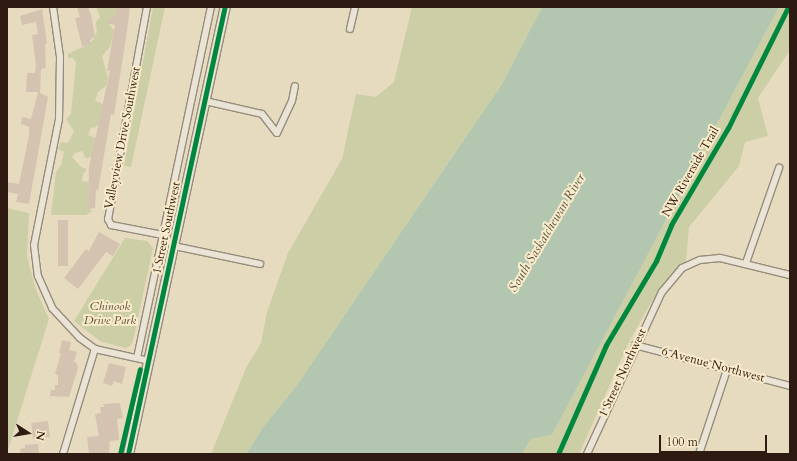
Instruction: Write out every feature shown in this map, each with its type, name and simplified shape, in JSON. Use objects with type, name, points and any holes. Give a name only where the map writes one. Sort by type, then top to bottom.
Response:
[{"type":"street","points":[[53,7],[60,57],[59,119],[34,245],[38,276],[52,308],[64,324],[95,349],[149,361]]},
{"type":"street","name":"Valleyview Drive Southwest","points":[[147,7],[108,218],[111,225],[163,235]]},
{"type":"street","name":"1 Street Southwest","points":[[136,358],[211,7]]},
{"type":"street","name":"1 Street Southwest","points":[[128,454],[225,7]]},
{"type":"street","points":[[350,29],[355,7]]},
{"type":"street","points":[[205,102],[262,114],[276,134],[284,118],[295,86]]},
{"type":"street","points":[[746,263],[779,168]]},
{"type":"street","points":[[163,235],[174,246],[260,264]]},
{"type":"street","name":"1 Street Northwest","points":[[586,454],[635,344],[662,292],[682,268],[700,260],[720,258],[746,263],[790,275]]},
{"type":"street","name":"6 Avenue Northwest","points":[[635,344],[790,386]]},
{"type":"street","points":[[63,454],[95,349]]},
{"type":"street","points":[[699,454],[728,370]]},
{"type":"green space","points":[[96,7],[116,7],[115,15],[109,19],[109,24],[114,31],[110,47],[102,56],[108,78],[106,86],[98,92],[95,100],[104,105],[100,123],[94,128],[91,127],[88,135],[96,138],[93,150],[96,151],[91,157],[85,158],[83,151],[75,153],[72,157],[81,167],[87,169],[83,174],[82,181],[89,182],[88,208],[92,211],[86,215],[51,215],[56,172],[61,165],[64,152],[58,149],[61,142],[68,143],[74,131],[66,119],[71,114],[76,63],[73,58],[68,58],[68,54],[87,45],[93,40],[97,32],[96,22],[100,17]]},
{"type":"green space","points":[[153,7],[165,7],[131,167],[124,166]]},
{"type":"green space","points":[[412,7],[542,7],[502,84],[297,385],[264,426],[246,454],[211,454],[246,368],[261,343],[267,312],[288,253],[342,159],[356,94],[376,97],[394,82]]},
{"type":"green space","points":[[779,7],[790,7],[790,50],[758,98],[768,136],[745,142],[739,166],[689,227],[686,261],[666,281],[648,308],[629,342],[579,454],[522,454],[531,439],[552,435]]},
{"type":"green space","points":[[7,208],[29,213],[27,256],[36,290],[49,319],[7,453]]},
{"type":"green space","name":"Chinook Drive Park","points":[[125,238],[147,241],[153,248],[133,341],[130,346],[125,348],[100,341],[74,321]]},
{"type":"water","name":"South Saskatchewan River","points":[[542,7],[779,7],[552,435],[531,439],[522,454],[246,454],[264,426],[297,385],[502,84]]},
{"type":"building","points":[[77,7],[88,7],[91,15],[95,36],[90,40],[91,45],[82,46],[75,18],[80,17]]},
{"type":"building","points":[[116,7],[130,7],[127,31],[114,115],[111,114],[98,191],[96,189],[95,208],[88,209],[89,167],[110,71],[107,71],[115,25],[109,24],[109,19],[115,15]]},
{"type":"building","points":[[42,9],[47,43],[45,44],[46,68],[41,69],[40,93],[48,97],[29,204],[16,202],[18,194],[7,192],[7,182],[19,184],[29,135],[29,127],[21,124],[22,117],[31,119],[38,92],[26,92],[27,73],[35,73],[36,65],[32,35],[38,34],[36,22],[22,25],[20,16]]},
{"type":"building","points":[[58,220],[68,220],[68,266],[58,266]]},
{"type":"building","points":[[99,232],[120,244],[113,256],[106,252],[78,289],[64,278],[86,249],[89,251]]},
{"type":"building","points":[[62,340],[71,342],[69,350],[77,352],[74,362],[77,363],[78,368],[69,397],[50,396],[51,390],[55,390],[55,385],[58,385],[58,375],[55,374],[61,353],[59,353]]},
{"type":"building","points":[[109,363],[126,367],[122,384],[114,381],[112,386],[103,383]]},
{"type":"building","points":[[120,403],[123,418],[117,419],[119,440],[110,441],[109,454],[89,454],[87,437],[99,436],[95,414],[101,413],[100,407],[104,407],[103,404]]},
{"type":"building","points":[[48,421],[50,437],[33,439],[31,423]]},
{"type":"building","points":[[38,444],[39,454],[21,454],[20,449],[25,448],[25,445]]},
{"type":"cycle path","points":[[128,454],[225,7]]},
{"type":"cycle path","name":"NW Riverside Trail","points":[[558,454],[606,345],[656,261],[671,225],[728,128],[788,7]]},
{"type":"cycle path","points":[[120,454],[140,369]]}]
